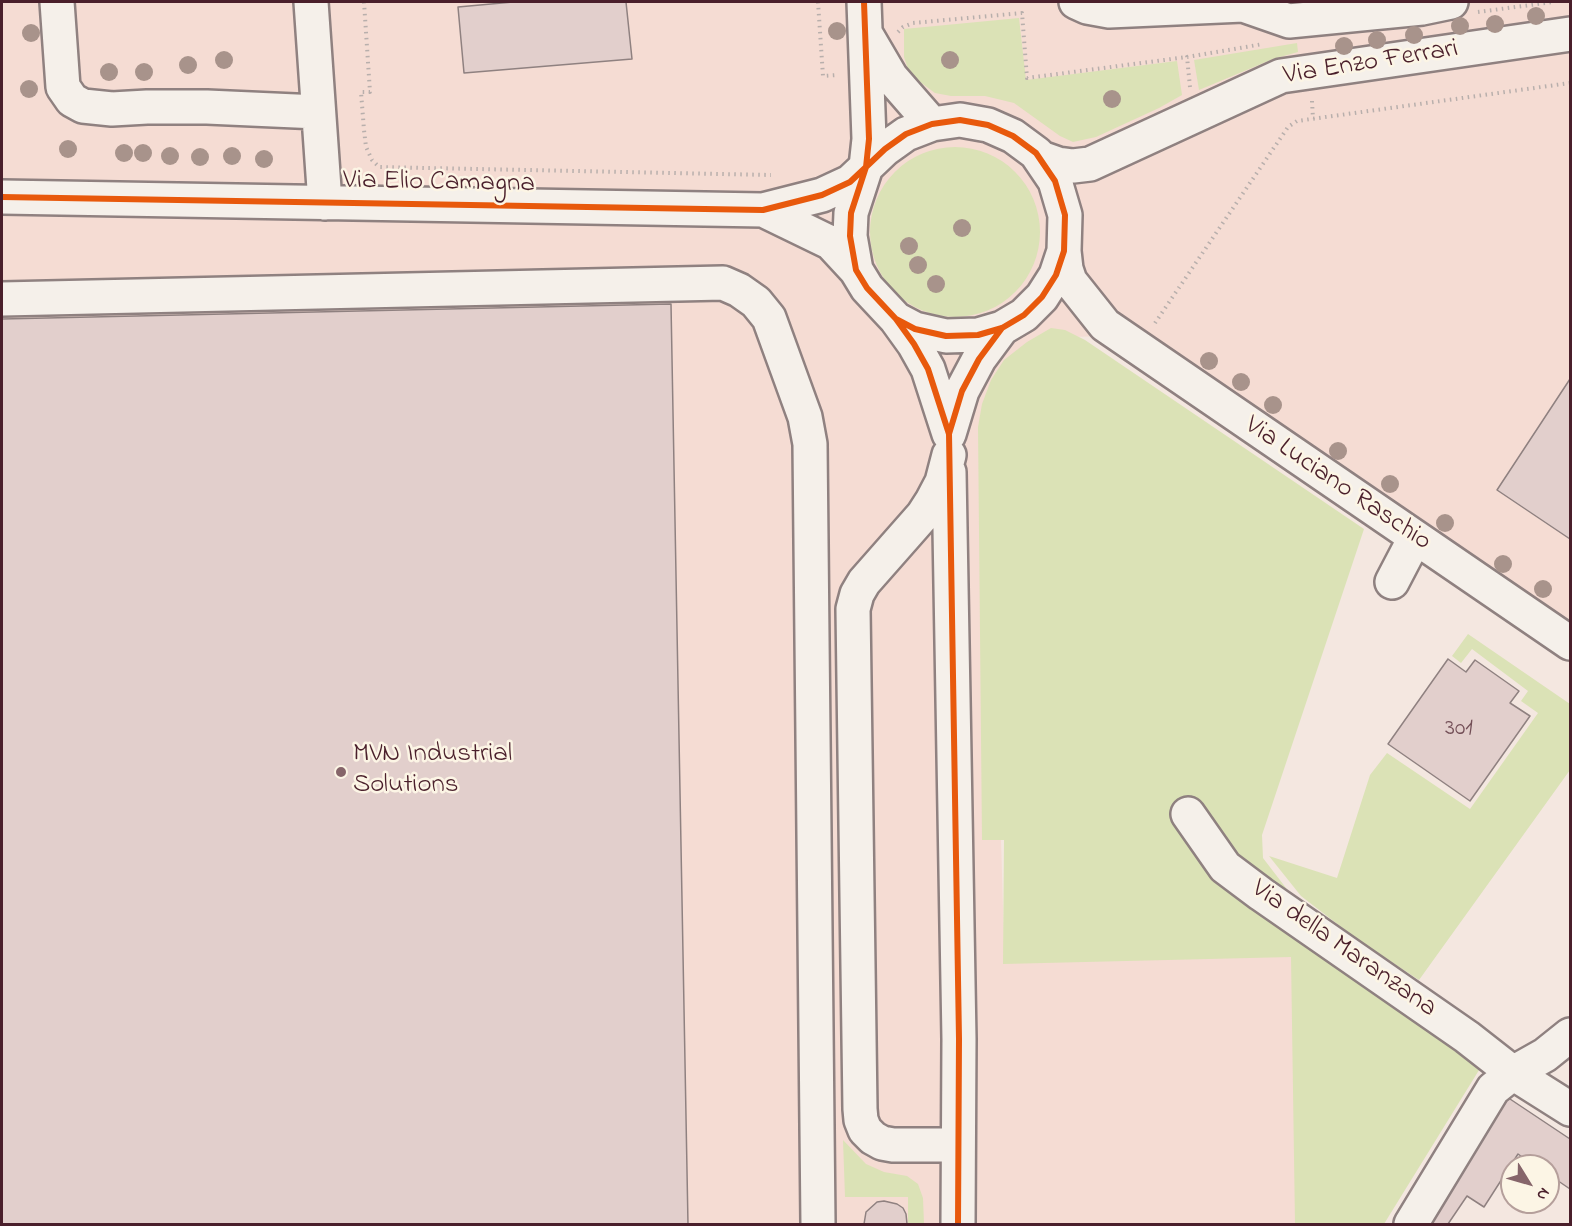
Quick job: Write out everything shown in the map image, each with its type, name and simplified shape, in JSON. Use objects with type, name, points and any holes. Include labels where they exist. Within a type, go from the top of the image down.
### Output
[{"type":"street","points":[[57,2],[63,87],[72,100],[83,106],[112,109],[207,107],[318,112]]},
{"type":"street","points":[[311,2],[325,203]]},
{"type":"street","points":[[1076,2],[1087,7],[1110,11],[1243,5],[1289,21],[1422,8],[1451,2]]},
{"type":"street","points":[[864,15],[891,77],[932,124]]},
{"type":"street","points":[[864,15],[869,139],[866,167]]},
{"type":"street","name":"Via Enzo Ferrari","points":[[1036,153],[1041,158],[1058,164],[1073,166],[1090,164],[1281,76],[1570,34]]},
{"type":"street","name":"Via Luciano Raschio","points":[[1105,325],[1070,282],[1064,251],[1065,214],[1055,181],[1036,153],[1013,135],[988,125],[960,120],[932,124],[906,134],[866,167],[851,213],[850,236],[856,270],[867,288],[896,319],[915,329],[946,336],[978,335],[1013,321],[1056,311],[1077,315],[1105,325],[1570,643]]},
{"type":"street","name":"Via Enzo Ferrari","points":[[1065,214],[1087,183],[1114,153]]},
{"type":"street","name":"Via Elio Camagna","points":[[2,197],[763,210],[822,195],[850,182],[866,167]]},
{"type":"street","name":"Via Elio Camagna","points":[[763,210],[809,230],[831,243],[856,270]]},
{"type":"street","name":"Via Luciano Raschio","points":[[1013,321],[1042,297],[1056,275],[1064,251]]},
{"type":"street","points":[[2,299],[723,283],[739,290],[756,302],[769,318],[805,417],[810,444],[818,1224]]},
{"type":"street","points":[[896,319],[928,369],[949,445],[959,1027],[958,1224]]},
{"type":"street","points":[[958,1145],[882,1143],[873,1138],[861,1120],[854,609],[857,594],[864,582],[923,515],[932,501],[942,482],[962,391],[979,359],[1013,321]]},
{"type":"street","points":[[1392,582],[1415,538]]},
{"type":"street","name":"Via della Maranzana","points":[[1188,814],[1225,867],[1467,1037],[1513,1073],[1570,1109]]},
{"type":"street","points":[[1411,1224],[1493,1089],[1513,1073],[1545,1055],[1570,1035]]},
{"type":"path","points":[[364,2],[370,92],[361,92],[364,130],[366,147],[372,160],[379,167],[781,176]]},
{"type":"path","points":[[818,2],[823,76],[840,75],[840,83]]},
{"type":"path","points":[[895,36],[903,27],[913,23],[1022,13],[1027,78],[1187,57],[1268,43]]},
{"type":"path","points":[[1187,57],[1187,63]]},
{"type":"path","points":[[1147,325],[1155,324],[1288,128],[1297,121],[1570,83]]},
{"type":"path","points":[[1305,102],[1312,101],[1313,119]]},
{"type":"shaded area","points":[[2,2],[1570,2],[1570,625],[1140,335],[1071,337],[989,422],[1004,943],[1303,939],[1310,1224],[2,1224]]},
{"type":"green space","points":[[1019,18],[1026,80],[1177,61],[1182,95],[1096,137],[1073,142],[1060,136],[1014,103],[985,96],[951,96],[935,93],[908,69],[904,57],[904,29]]},
{"type":"green space","points":[[1297,43],[1298,52],[1273,59],[1199,90],[1194,60]]},
{"type":"green space","points":[[955,147],[972,148],[988,153],[1015,172],[1034,199],[1039,215],[1039,249],[1034,265],[1015,292],[988,311],[972,316],[955,317],[938,316],[922,311],[895,292],[876,265],[871,249],[870,232],[871,215],[876,199],[895,172],[922,153],[938,148]]},
{"type":"green space","points":[[1051,328],[1065,330],[1085,340],[1364,529],[1262,835],[1263,858],[1296,901],[1484,1062],[1384,1224],[1295,1224],[1291,957],[1003,964],[1004,840],[982,840],[978,427],[982,404],[991,380],[1004,360],[1027,342]]},
{"type":"green space","points":[[1468,634],[1570,704],[1570,770],[1419,980],[1358,940],[1301,896],[1269,856],[1337,878],[1370,775],[1387,753],[1470,809],[1538,713],[1521,701],[1528,691],[1472,649],[1461,663],[1452,656]]},
{"type":"green space","points":[[843,1140],[866,1164],[884,1172],[907,1176],[918,1184],[923,1198],[924,1224],[908,1224],[908,1197],[845,1197]]},
{"type":"building","points":[[513,2],[626,2],[632,59],[464,73],[458,7]]},
{"type":"building","name":"MVN Industrial Solutions","points":[[671,304],[688,1224],[2,1224],[2,319]]},
{"type":"building","points":[[1570,379],[1570,539],[1497,490]]},
{"type":"building","points":[[1448,659],[1466,672],[1475,660],[1519,691],[1510,703],[1530,716],[1470,801],[1388,744]]},
{"type":"building","points":[[1504,1095],[1570,1139],[1570,1189],[1560,1182],[1560,1154],[1500,1154],[1500,1182],[1484,1207],[1467,1196],[1448,1224],[1422,1224]]},
{"type":"building","points":[[884,1201],[903,1208],[907,1224],[864,1224],[866,1212],[877,1202]]},
{"type":"cycle path","points":[[2,197],[763,210],[822,195],[850,182],[866,167],[869,139],[864,2]]},
{"type":"cycle path","points":[[896,319],[915,329],[946,336],[978,335],[1002,328],[1024,315],[1042,297],[1056,275],[1064,251],[1065,215],[1055,181],[1036,153],[1013,136],[988,125],[960,120],[932,124],[906,134],[866,167],[851,213],[850,236],[856,270],[867,288],[896,319],[914,344],[928,369],[949,434],[962,391],[979,359],[1002,328]]},
{"type":"cycle path","points":[[949,434],[959,1039],[958,1224]]},
{"type":"place","name":"MVN Industrial Solutions","points":[[341,772]]}]
